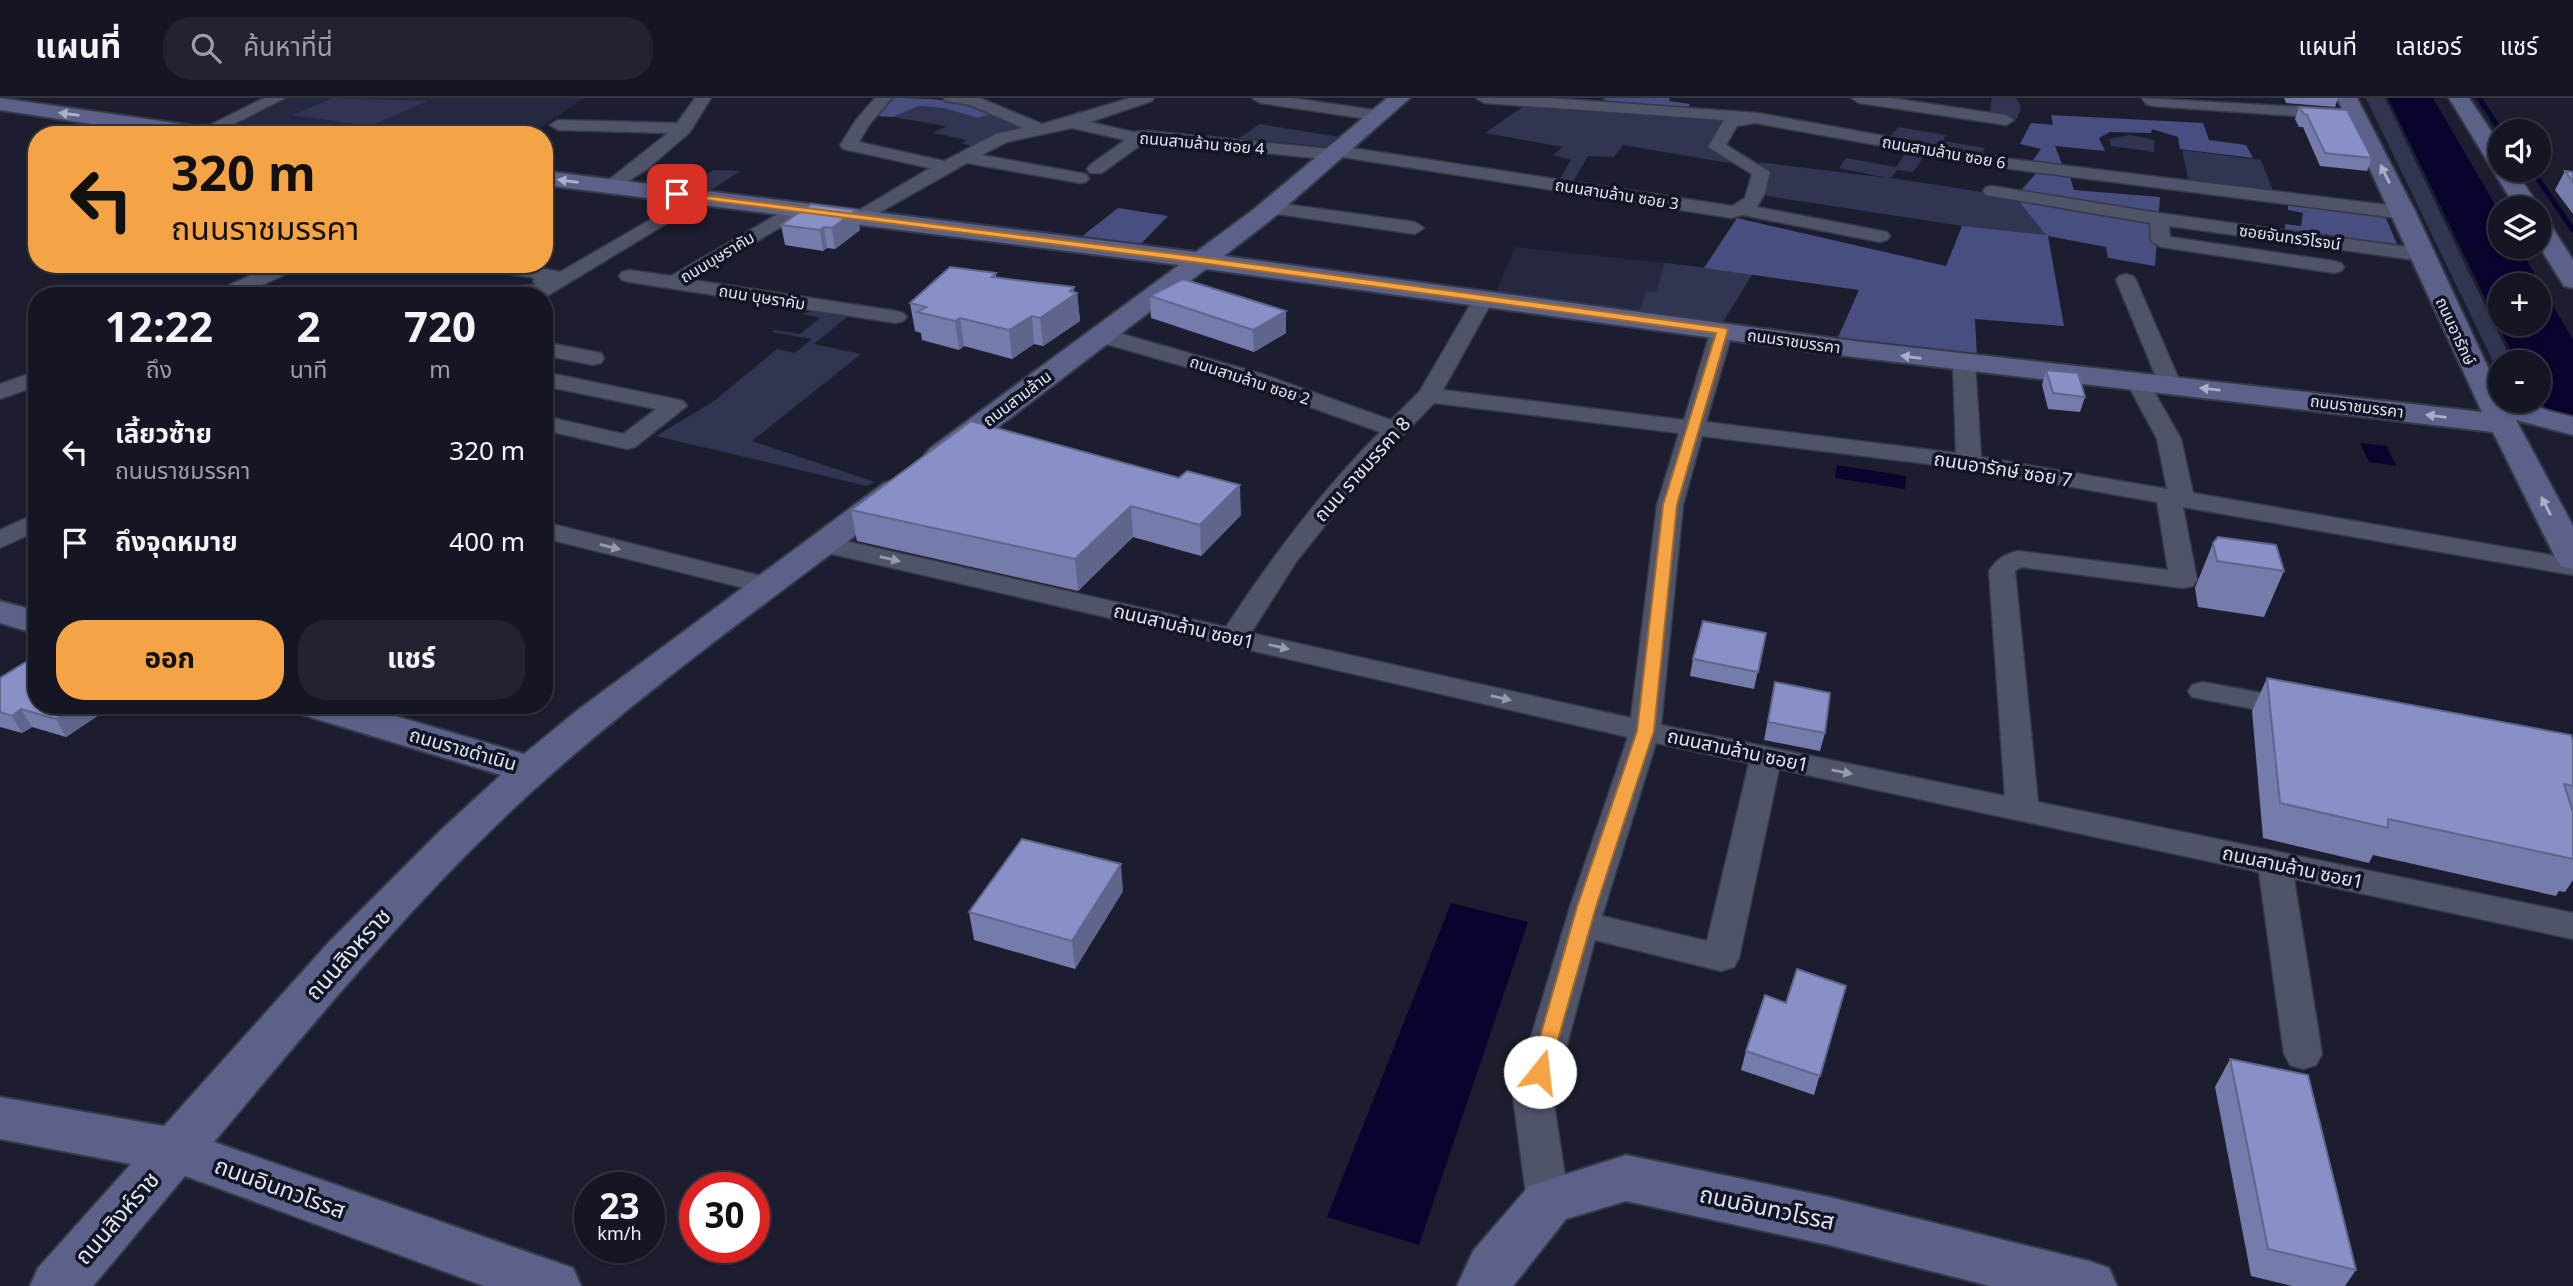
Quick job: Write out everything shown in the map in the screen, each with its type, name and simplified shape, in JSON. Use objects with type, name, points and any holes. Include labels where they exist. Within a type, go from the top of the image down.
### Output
[{"type":"street","points":[[220,126],[277,98]]},
{"type":"street","points":[[612,186],[654,157],[684,128],[703,98]]},
{"type":"street","points":[[884,98],[862,123],[849,145],[944,166]]},
{"type":"street","points":[[951,98],[973,101],[1039,129]]},
{"type":"street","points":[[1260,98],[1390,107]]},
{"type":"street","name":"ถนนสามล้าน ซอย 6","points":[[1484,98],[1758,118],[2011,164],[2404,213]]},
{"type":"street","points":[[1744,210],[1753,203],[1761,172],[1717,147],[1731,122],[1758,118],[1764,98]]},
{"type":"street","points":[[1859,98],[1927,103],[2006,120]]},
{"type":"street","points":[[2459,98],[2488,144]]},
{"type":"street","points":[[861,217],[944,166],[1002,138],[1071,123],[1139,99]]},
{"type":"street","points":[[2151,100],[2352,107]]},
{"type":"street","points":[[0,104],[150,126]]},
{"type":"street","name":"ถนนสามล้าน","points":[[531,770],[593,718],[1270,208],[1390,107]]},
{"type":"street","name":"ถนนอารักษ์","points":[[2352,107],[2404,213],[2485,392],[2520,453],[2573,559]]},
{"type":"street","name":"ถนนสามล้าน ซอย 4","points":[[1071,123],[1141,137],[1337,153]]},
{"type":"street","points":[[558,125],[684,128]]},
{"type":"street","points":[[963,157],[1088,174],[1141,137]]},
{"type":"street","name":"ถนนสามล้าน ซอย 3","points":[[1337,153],[1732,212],[1744,210],[1880,236]]},
{"type":"street","name":"ถนนราชมรรคา","points":[[553,179],[1200,260],[1965,363],[2170,384],[2503,424]]},
{"type":"street","points":[[1571,205],[1585,189]]},
{"type":"street","name":"ซอยจันทรวิโรจน์","points":[[1992,191],[2159,219],[2422,255]]},
{"type":"street","points":[[548,287],[698,197]]},
{"type":"street","points":[[1270,208],[1415,228]]},
{"type":"street","name":"ถนนบุษราคัม","points":[[674,283],[797,209]]},
{"type":"street","points":[[2159,219],[2161,241],[2334,267]]},
{"type":"street","points":[[2551,245],[2573,280]]},
{"type":"street","points":[[241,287],[272,273]]},
{"type":"street","points":[[533,287],[552,275],[540,273]]},
{"type":"street","name":"ถนน บุษราคัม","points":[[629,276],[896,317]]},
{"type":"street","points":[[2126,280],[2170,384]]},
{"type":"street","name":"ถนน ราชมรรคา 8","points":[[1234,637],[1285,558],[1355,471],[1429,395],[1484,298]]},
{"type":"street","points":[[1485,1286],[1493,1269],[1548,1202],[1533,1097],[1582,924],[1645,731],[1670,505],[1722,330]]},
{"type":"street","name":"ถนนสามล้าน ซอย 2","points":[[1100,335],[1254,379],[1397,430]]},
{"type":"street","points":[[553,350],[593,358]]},
{"type":"street","points":[[1965,363],[1969,462]]},
{"type":"street","points":[[0,392],[28,381]]},
{"type":"street","points":[[553,381],[675,406],[628,442],[553,425]]},
{"type":"street","points":[[2022,810],[2002,571],[2008,563],[2018,559],[2183,580],[2169,439],[2137,381]]},
{"type":"street","points":[[2485,392],[2535,417],[2573,426]]},
{"type":"street","name":"ถนนอารักษ์ ซอย 7","points":[[1429,395],[1969,462],[2573,567]]},
{"type":"street","points":[[2520,453],[2553,438],[2573,439]]},
{"type":"street","points":[[0,540],[28,526]]},
{"type":"street","points":[[553,532],[768,586]]},
{"type":"street","name":"ถนนสามล้าน ซอย1","points":[[823,544],[1645,731],[2573,926]]},
{"type":"street","points":[[0,612],[28,620]]},
{"type":"street","points":[[2203,691],[2326,714]]},
{"type":"street","name":"ถนนราชดำเนิน","points":[[344,714],[531,770]]},
{"type":"street","points":[[1582,924],[1721,958],[1766,756]]},
{"type":"street","name":"ถนนสิงหราช","points":[[196,1158],[225,1093],[391,906],[531,770]]},
{"type":"street","points":[[2275,863],[2302,1054]]},
{"type":"street","name":"ถนนอินทวโรรส","points":[[0,1118],[196,1158],[553,1286]]},
{"type":"street","name":"ถนนสิงห์ราช","points":[[58,1286],[196,1158]]},
{"type":"street","name":"ถนนอินทวโรรส","points":[[1548,1202],[1626,1178],[1829,1221],[2089,1286]]},
{"type":"shaded area","points":[[283,98],[584,98],[542,126],[225,126]]},
{"type":"shaded area","points":[[334,98],[428,101],[370,126],[292,115]]},
{"type":"shaded area","points":[[891,98],[943,100],[993,113],[978,118],[943,108],[919,106],[893,117],[874,116]]},
{"type":"shaded area","points":[[1602,98],[1670,98],[1669,101],[1690,104],[1687,111],[1615,106]]},
{"type":"shaded area","points":[[1992,98],[2016,98],[2021,107],[2017,119],[1989,115]]},
{"type":"shaded area","points":[[2366,98],[2385,98],[2488,312],[2488,336],[2499,336],[2506,350],[2488,351]]},
{"type":"shaded area","points":[[2388,98],[2433,98],[2490,196],[2488,259],[2526,259],[2534,273],[2488,273],[2488,304]]},
{"type":"shaded area","points":[[919,106],[943,108],[978,118],[993,113],[1028,127],[977,148],[962,143],[967,140],[933,133],[946,126],[893,117]]},
{"type":"shaded area","points":[[1524,106],[1729,119],[1715,141],[1732,159],[1729,163],[1623,145],[1614,157],[1588,156],[1573,182],[1559,180],[1571,160],[1553,155],[1563,147],[1485,133]]},
{"type":"shaded area","points":[[2051,115],[2203,123],[2209,140],[2246,145],[2253,158],[2180,149],[2178,137],[2152,129],[2151,133],[2110,132],[2099,138],[2105,151],[2055,146],[2063,167],[2031,163],[2041,149],[2020,144],[2031,123],[2053,125]]},
{"type":"shaded area","points":[[1260,124],[1339,137],[1327,147],[1239,138]]},
{"type":"shaded area","points":[[1898,127],[1946,135],[1943,141],[1985,148],[1981,154],[1889,138]]},
{"type":"shaded area","points":[[2130,135],[2154,140],[2154,152],[2111,146],[2109,139]]},
{"type":"shaded area","points":[[1908,150],[1926,153],[1913,172],[1897,170],[1891,178],[2015,197],[2047,236],[1962,226],[1767,196],[1759,162],[1887,178],[1839,168],[1846,158],[1896,167]]},
{"type":"shaded area","points":[[2182,150],[2261,160],[2274,193],[2189,183]]},
{"type":"shaded area","points":[[713,170],[740,171],[705,194],[683,191]]},
{"type":"shaded area","points":[[2039,170],[2069,174],[2074,190],[2160,197],[2155,266],[2108,258],[2106,247],[2048,236],[2064,326],[1975,319],[1977,358],[1836,342],[1859,290],[1704,268],[1737,218],[1946,266],[1962,226],[2046,235],[2015,197]]},
{"type":"shaded area","points":[[2288,202],[2385,216],[2397,244],[2285,231],[2285,224],[2301,226],[2303,213],[2288,210]]},
{"type":"shaded area","points":[[1118,208],[1168,216],[1135,250],[1076,241]]},
{"type":"shaded area","points":[[1515,247],[1753,273],[1723,322],[1496,292]]},
{"type":"shaded area","points":[[1665,263],[1753,273],[1723,322],[1640,311],[1646,291],[1656,292]]},
{"type":"shaded area","points":[[2551,302],[2573,340],[2573,415],[2553,412],[2551,350],[2510,350],[2503,336],[2551,336]]},
{"type":"shaded area","points":[[816,310],[848,316],[814,344],[861,354],[752,441],[875,482],[867,486],[656,436],[714,401],[777,349],[795,353],[812,339],[772,332],[775,330],[800,334],[820,318],[802,314]]},
{"type":"shaded area","points":[[2360,443],[2387,446],[2396,466],[2369,462]]},
{"type":"shaded area","points":[[1837,465],[1906,476],[1905,489],[1835,478]]},
{"type":"shaded area","points":[[1451,903],[1528,922],[1419,1245],[1327,1217]]},
{"type":"building","points":[[2299,107],[2347,110],[2372,158],[2325,153],[2307,115]]},
{"type":"building","points":[[2565,171],[2573,172],[2573,182]]},
{"type":"building","points":[[811,204],[856,210],[832,228],[824,227],[820,230],[781,225]]},
{"type":"building","points":[[950,267],[996,273],[992,277],[1074,287],[1070,291],[1077,293],[1040,318],[1032,316],[1009,330],[960,318],[955,321],[917,312],[926,307],[910,303]]},
{"type":"building","points":[[1183,279],[1286,311],[1253,330],[1150,296]]},
{"type":"building","points":[[2046,370],[2078,373],[2085,397],[2053,393]]},
{"type":"building","points":[[971,421],[1179,478],[1187,471],[1240,485],[1200,525],[1131,506],[1075,559],[851,510]]},
{"type":"building","points":[[2218,537],[2276,545],[2284,571],[2217,561],[2213,543]]},
{"type":"building","points":[[1703,621],[1766,633],[1758,672],[1693,659]]},
{"type":"building","points":[[28,661],[28,711],[21,709],[12,716],[0,712],[0,678]]},
{"type":"building","points":[[2267,678],[2571,735],[2573,786],[2564,784],[2573,812],[2573,859],[2388,819],[2388,828],[2280,803]]},
{"type":"building","points":[[1775,682],[1830,693],[1825,733],[1768,722]]},
{"type":"building","points":[[38,714],[64,714],[56,719]]},
{"type":"building","points":[[1022,839],[1121,864],[1072,941],[969,912]]},
{"type":"building","points":[[1797,969],[1846,986],[1820,1076],[1746,1051],[1765,995],[1786,1003]]},
{"type":"building","points":[[2230,1059],[2308,1075],[2356,1270],[2268,1249]]},
{"type":"waterway","points":[[2479,98],[2493,119]]},
{"type":"waterway","points":[[2540,182],[2573,230]]},
{"type":"route","points":[[677,194],[1722,330],[1670,505],[1645,731],[1587,907],[1540,1072]]}]
